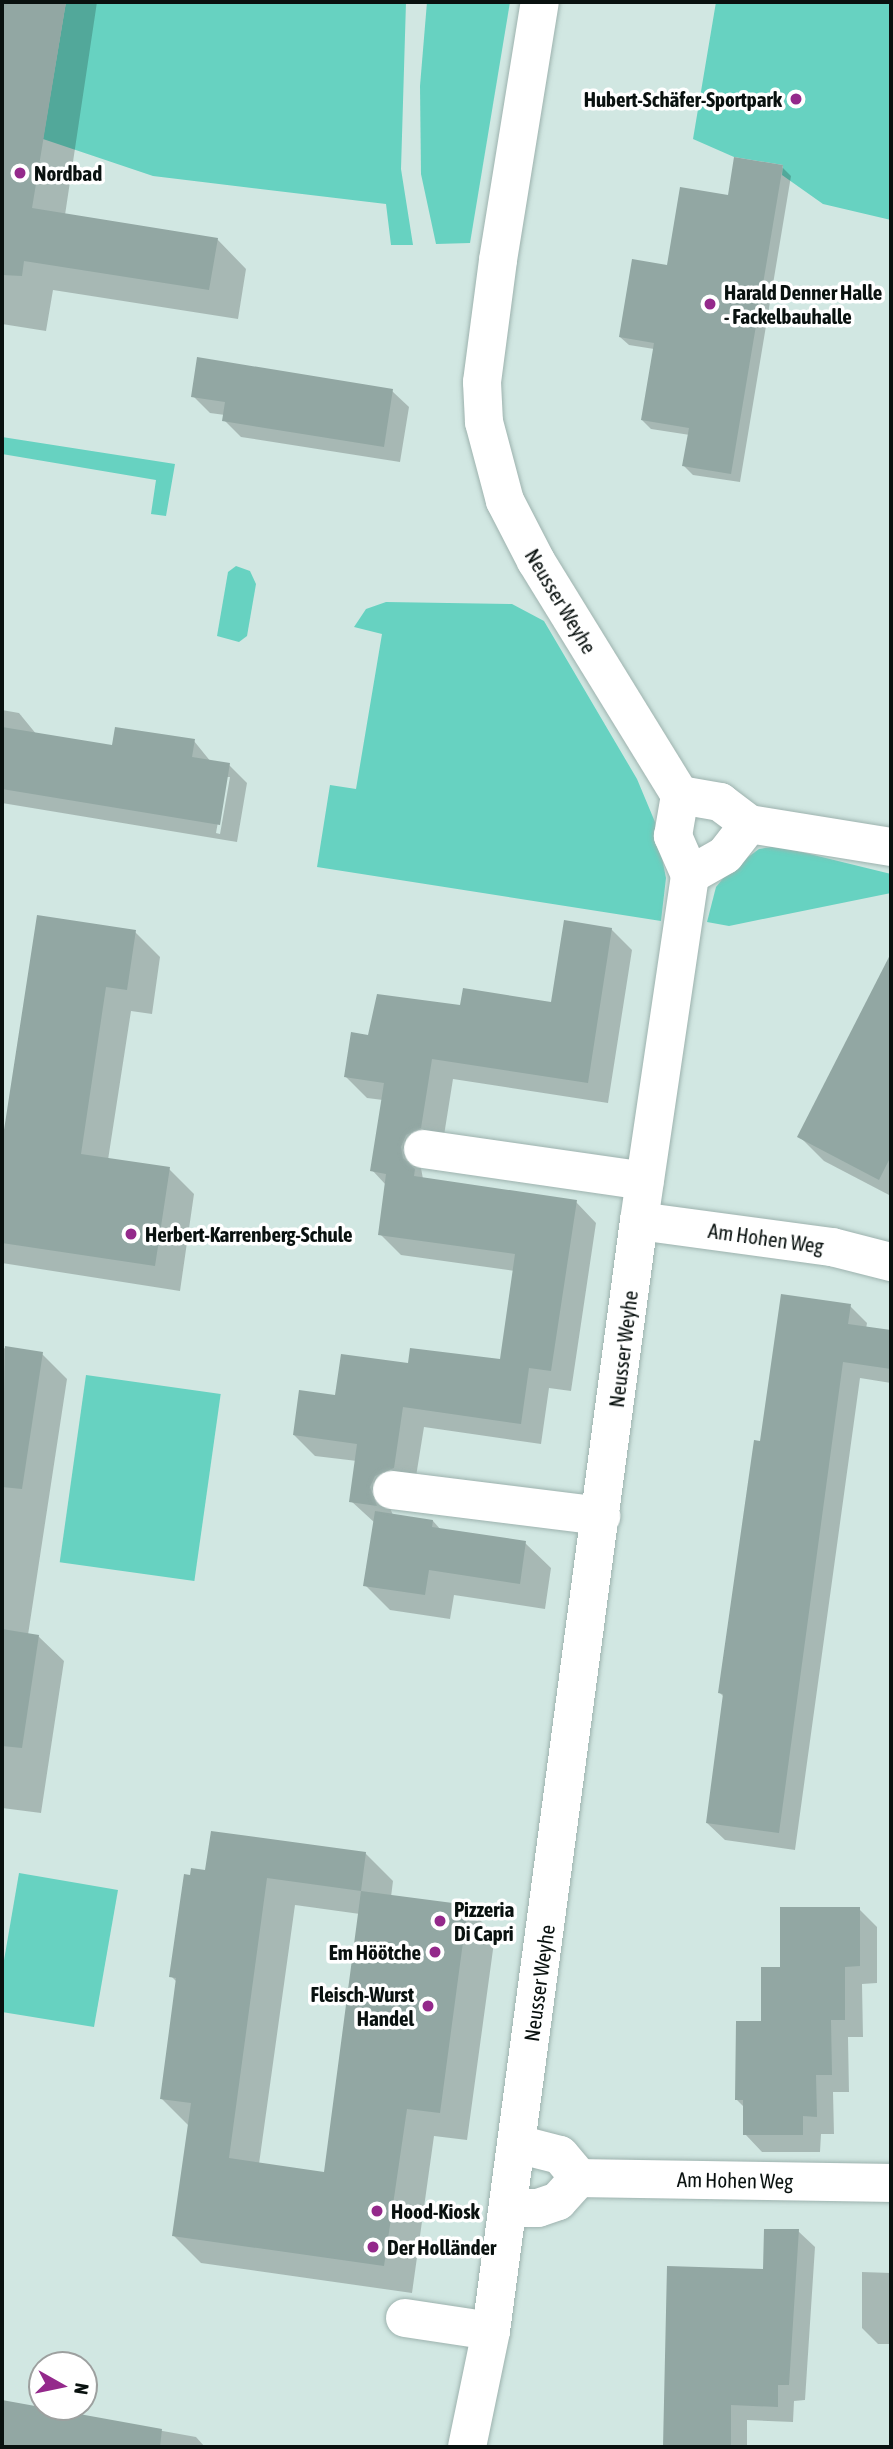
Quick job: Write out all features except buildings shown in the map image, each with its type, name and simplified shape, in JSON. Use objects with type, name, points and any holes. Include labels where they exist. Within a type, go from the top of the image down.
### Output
[{"type":"street","name":"Neusser Weyhe","points":[[540,2],[498,260],[482,382],[484,422],[505,501],[536,561],[680,795]]},
{"type":"street","points":[[749,824],[725,855],[690,875],[673,836],[680,795],[720,802],[749,824],[891,848]]},
{"type":"street","name":"Neusser Weyhe","points":[[467,2447],[491,2331],[509,2208],[639,1220],[690,875]]},
{"type":"street","points":[[423,1149],[645,1181]]},
{"type":"street","name":"Am Hohen Weg","points":[[639,1220],[832,1247],[891,1262]]},
{"type":"street","points":[[392,1490],[601,1517]]},
{"type":"street","points":[[509,2208],[538,2208],[558,2201],[579,2178],[560,2155],[517,2144]]},
{"type":"street","name":"Am Hohen Weg","points":[[579,2178],[891,2183]]},
{"type":"street","points":[[405,2318],[491,2331]]},
{"type":"green space","points":[[66,2],[406,2],[401,169],[413,245],[391,245],[386,204],[153,176],[43,139]]},
{"type":"green space","points":[[427,2],[510,2],[470,243],[436,244],[421,174],[420,86]]},
{"type":"green space","name":"Hubert-Schäfer-Sportpark","points":[[716,2],[891,2],[891,220],[823,204],[782,175],[783,165],[734,157],[693,139]]},
{"type":"green space","points":[[2,437],[175,464],[166,516],[151,514],[156,480],[2,454]]},
{"type":"green space","points":[[236,566],[250,571],[256,584],[247,636],[239,642],[217,636],[228,572]]},
{"type":"green space","points":[[386,602],[512,604],[544,621],[637,779],[655,822],[666,878],[661,921],[317,867],[330,785],[356,789],[382,634],[354,627],[366,609]]},
{"type":"green space","points":[[777,846],[891,874],[891,893],[729,926],[707,922],[716,887],[729,871],[759,849]]},
{"type":"green space","points":[[86,1375],[221,1394],[194,1581],[60,1562]]},
{"type":"green space","points":[[19,1873],[118,1890],[94,2027],[2,2012],[2,1972]]},
{"type":"place","name":"Hubert-Schäfer-Sportpark","points":[[796,99]]},
{"type":"place","name":"Nordbad","points":[[20,173]]},
{"type":"place","name":"Harald Denner Halle - Fackelbauhalle","points":[[710,304]]},
{"type":"place","name":"Herbert-Karrenberg-Schule","points":[[131,1234]]},
{"type":"place","name":"Pizzeria Di Capri","points":[[440,1921]]},
{"type":"place","name":"Em Höötche","points":[[435,1952]]},
{"type":"place","name":"Fleisch-Wurst Handel","points":[[428,2006]]},
{"type":"place","name":"Hood-Kiosk","points":[[377,2211]]},
{"type":"place","name":"Der Holländer","points":[[373,2247]]}]
